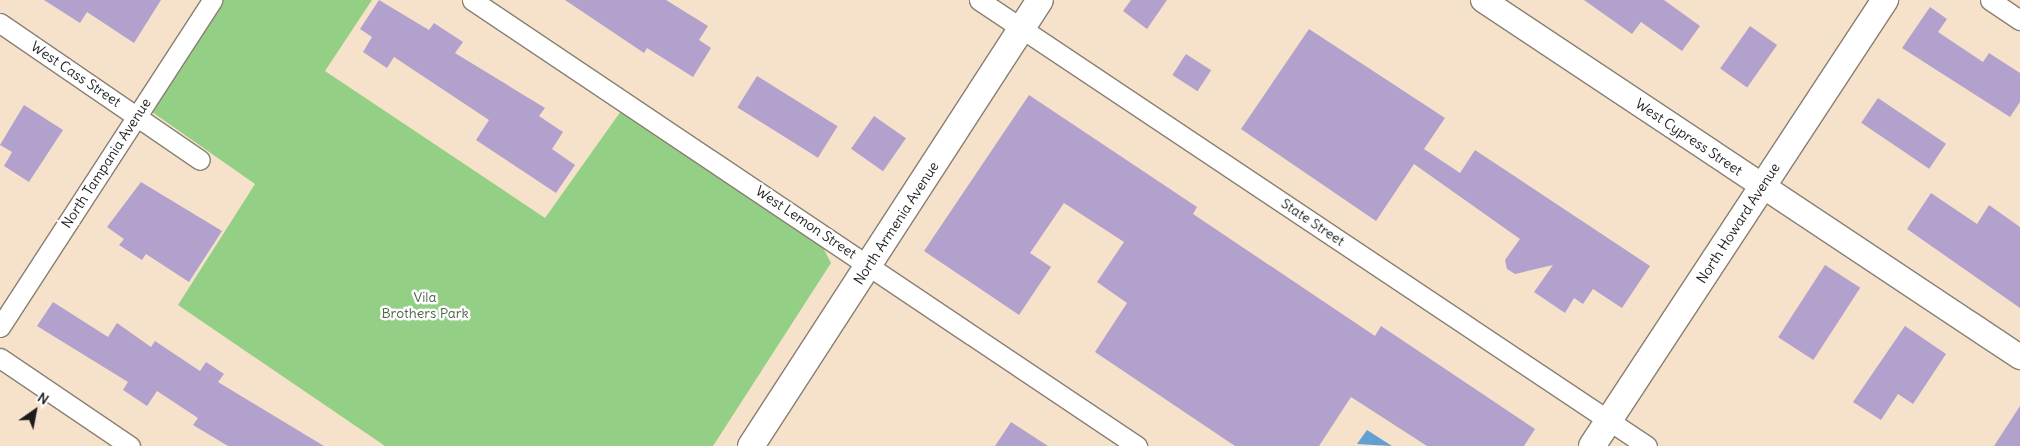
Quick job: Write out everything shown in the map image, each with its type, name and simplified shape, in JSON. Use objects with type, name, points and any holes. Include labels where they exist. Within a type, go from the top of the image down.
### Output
[{"type":"main road","name":"North Armenia Avenue","points":[[751,446],[1040,0]]},
{"type":"main road","name":"North Howard Avenue","points":[[1592,446],[1885,0]]},
{"type":"street","name":"North Tampania Avenue","points":[[0,326],[212,0]]},
{"type":"street","name":"West Lemon Street","points":[[472,0],[870,264],[1137,446]]},
{"type":"street","name":"State Street","points":[[978,0],[1647,446]]},
{"type":"street","name":"West Cypress Street","points":[[1483,0],[2020,357]]},
{"type":"street","points":[[1990,0],[2020,20]]},
{"type":"street","name":"West Cass Street","points":[[0,23],[137,115],[200,160]]},
{"type":"street","points":[[0,358],[130,446]]},
{"type":"green space","name":"Vila Brothers Park","points":[[221,0],[372,0],[325,71],[545,218],[621,111],[821,244],[831,263],[713,446],[385,446],[178,305],[255,184],[152,112]]},
{"type":"water","points":[[1367,430],[1392,446],[1357,444]]},
{"type":"building","points":[[44,0],[161,0],[134,43],[87,12],[80,23]]},
{"type":"building","points":[[379,0],[429,30],[434,23],[463,42],[455,53],[545,108],[539,116],[563,132],[552,149],[575,165],[556,193],[476,140],[489,120],[394,57],[387,68],[363,52],[372,37],[360,29]]},
{"type":"building","points":[[565,0],[666,0],[708,26],[699,40],[711,48],[693,77],[647,48],[644,53]]},
{"type":"building","points":[[1131,0],[1167,0],[1147,29],[1123,11]]},
{"type":"building","points":[[1584,0],[1664,0],[1700,26],[1682,51],[1641,22],[1632,34]]},
{"type":"building","points":[[1930,7],[1947,19],[1938,32],[1983,62],[1989,53],[2020,73],[2020,102],[2010,117],[1902,48]]},
{"type":"building","points":[[1750,26],[1777,45],[1747,88],[1720,69]]},
{"type":"building","points":[[1309,29],[1445,118],[1424,149],[1460,173],[1475,150],[1650,266],[1622,308],[1593,289],[1583,304],[1574,298],[1565,313],[1534,292],[1553,265],[1515,274],[1507,269],[1505,260],[1520,239],[1414,164],[1376,221],[1241,129]]},
{"type":"building","points":[[1186,54],[1211,70],[1198,91],[1172,75]]},
{"type":"building","points":[[757,76],[838,126],[818,158],[737,107]]},
{"type":"building","points":[[1029,95],[1197,207],[1193,214],[1375,336],[1381,326],[1535,429],[1524,446],[1427,446],[1351,397],[1319,446],[1235,446],[1095,352],[1127,303],[1097,282],[1124,242],[1064,203],[1030,253],[1051,267],[1019,315],[924,251]]},
{"type":"building","points":[[1878,98],[1946,144],[1929,169],[1861,123]]},
{"type":"building","points":[[24,105],[63,130],[29,182],[4,166],[12,152],[0,145]]},
{"type":"building","points":[[874,116],[906,138],[883,171],[851,149]]},
{"type":"building","points":[[141,182],[222,231],[189,282],[146,254],[142,260],[119,245],[124,239],[107,227]]},
{"type":"building","points":[[1931,193],[1977,224],[1989,205],[2020,227],[2020,308],[1907,229]]},
{"type":"building","points":[[1825,265],[1860,288],[1813,360],[1778,337]]},
{"type":"building","points":[[53,302],[108,337],[117,323],[151,347],[155,341],[200,371],[206,362],[224,374],[218,382],[324,446],[228,446],[193,425],[198,418],[157,391],[147,406],[123,390],[128,382],[37,326]]},
{"type":"building","points":[[1905,326],[1946,354],[1913,404],[1898,394],[1881,420],[1853,402]]},
{"type":"building","points":[[2020,406],[2020,446],[1994,446]]},
{"type":"building","points":[[1011,422],[1048,446],[995,446]]}]
